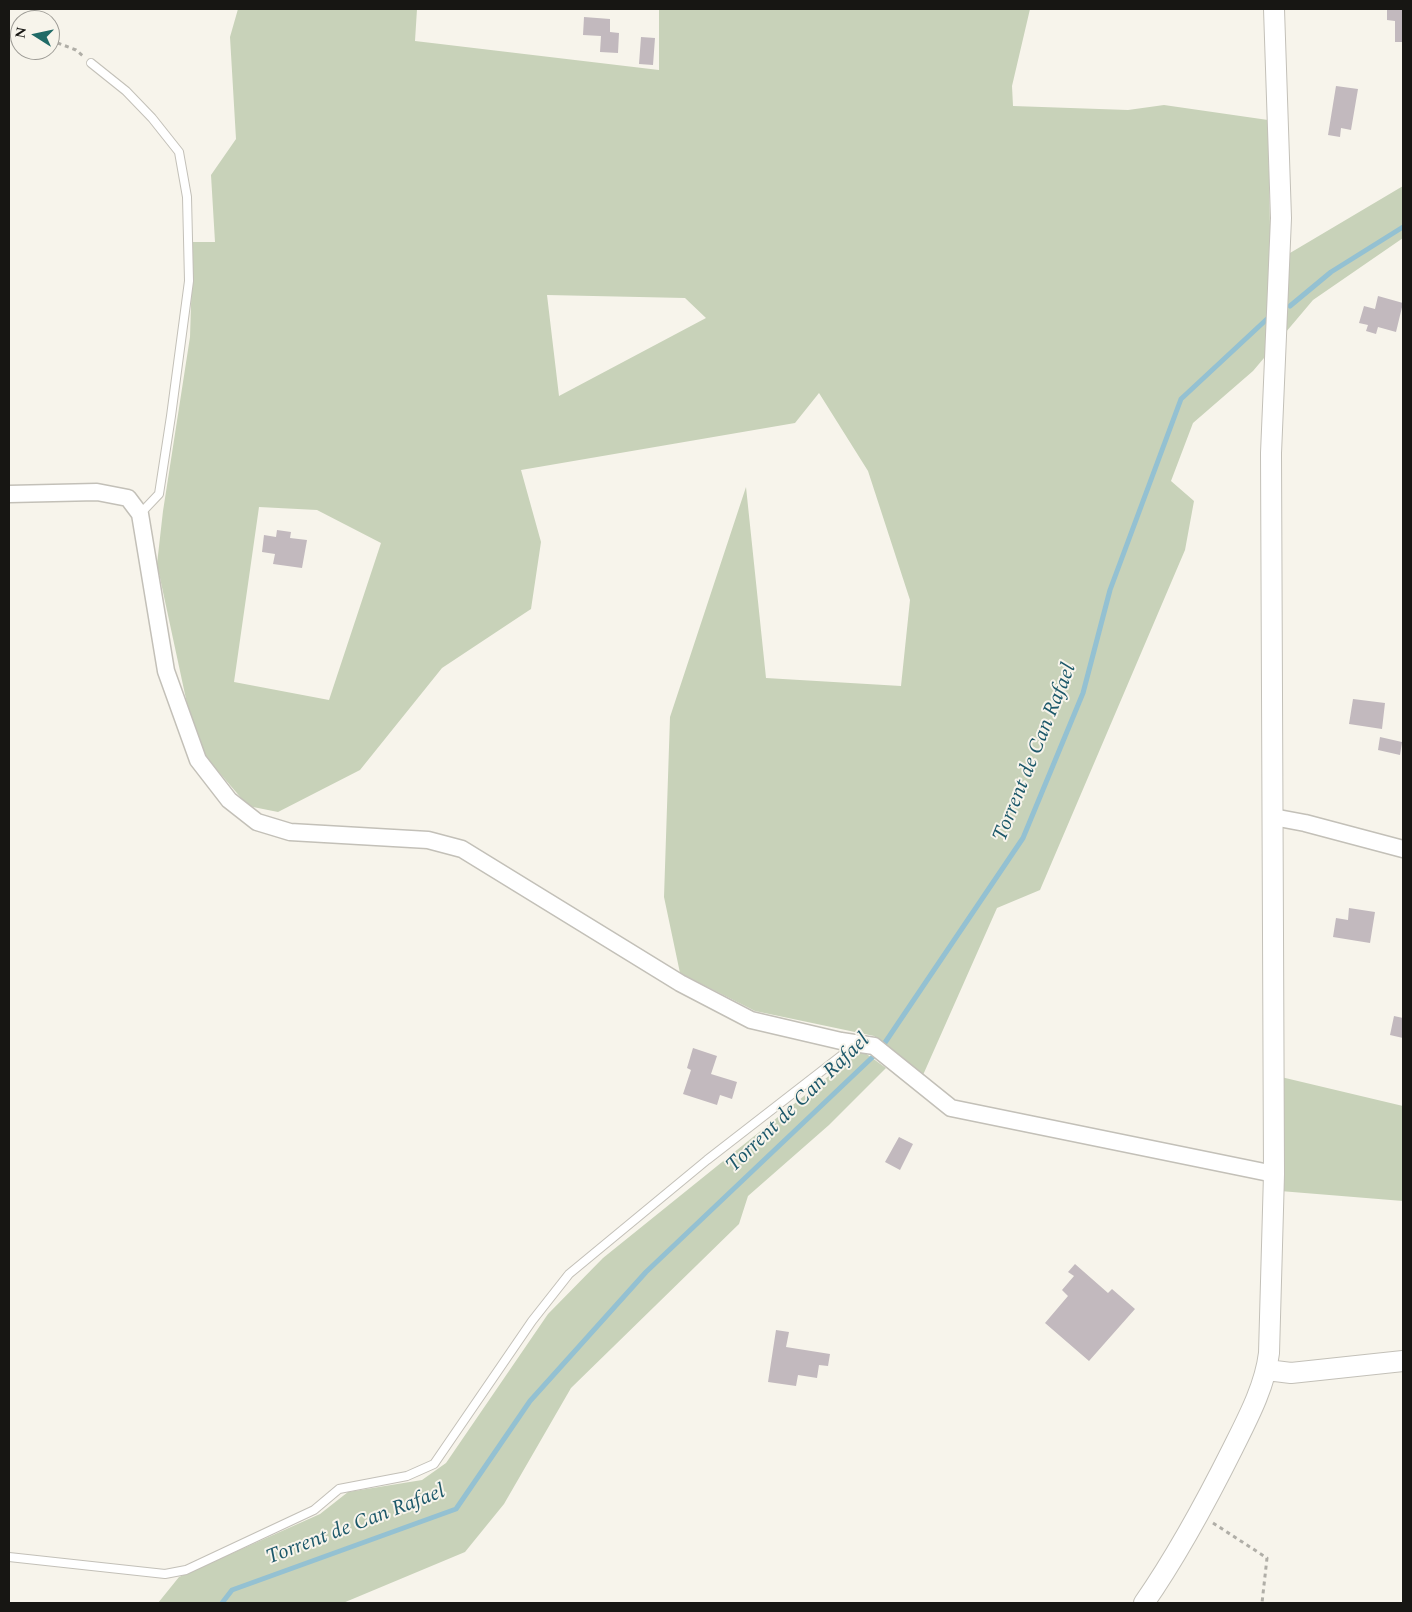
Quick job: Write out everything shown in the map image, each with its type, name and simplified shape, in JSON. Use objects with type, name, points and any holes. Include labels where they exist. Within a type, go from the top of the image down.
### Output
[{"type":"street","points":[[1144,1603],[1174,1560],[1200,1515],[1247,1418],[1267,1370],[1273,1267],[1274,1174],[1271,453],[1282,218],[1274,9]]},
{"type":"street","points":[[9,494],[97,492],[128,498],[140,514],[166,671],[198,760],[229,800],[257,822],[290,832],[428,840],[462,849],[680,983],[751,1020],[874,1046],[951,1108],[1274,1174]]},
{"type":"street","points":[[1273,817],[1305,823],[1403,849]]},
{"type":"street","points":[[1267,1370],[1291,1373],[1403,1361]]},
{"type":"lane","points":[[92,63],[126,91],[152,118],[179,152],[187,197],[188,281],[171,416],[159,494],[140,514]]},
{"type":"lane","points":[[9,1557],[165,1574],[186,1570],[314,1510],[340,1489],[407,1476],[434,1464],[532,1321],[569,1274],[707,1160],[850,1049],[854,1043]]},
{"type":"path","points":[[60,44],[76,50],[92,63]]},
{"type":"path","points":[[1200,1515],[1267,1558],[1262,1603]]},
{"type":"green space","points":[[238,9],[417,9],[415,41],[659,70],[659,9],[1030,9],[1012,86],[1013,106],[1128,110],[1164,105],[1268,120],[1271,280],[1290,253],[1403,186],[1403,238],[1313,300],[1253,371],[1193,423],[1171,481],[1194,501],[1185,550],[1040,890],[997,908],[923,1075],[874,1036],[755,1011],[680,973],[664,897],[670,717],[746,487],[766,678],[901,686],[910,600],[868,471],[819,393],[795,423],[521,470],[541,542],[531,609],[442,668],[360,770],[278,812],[248,806],[205,756],[189,713],[157,564],[163,511],[190,337],[193,242],[215,242],[211,175],[236,139],[230,37]],"holes":[[[547,295],[685,298],[706,318],[559,396]],[[259,507],[317,510],[381,543],[329,700],[234,682]]]},
{"type":"green space","points":[[861,1050],[886,1068],[829,1125],[748,1196],[739,1224],[571,1388],[504,1504],[465,1552],[343,1603],[158,1603],[179,1577],[320,1514],[348,1492],[422,1480],[446,1463],[548,1314],[603,1258]]},
{"type":"green space","points":[[1281,1077],[1403,1106],[1403,1201],[1280,1191]]},
{"type":"building","points":[[1387,9],[1403,9],[1403,42],[1395,42],[1395,21],[1387,20]]},
{"type":"building","points":[[584,17],[610,19],[610,32],[619,33],[618,53],[600,52],[601,36],[583,35]]},
{"type":"building","points":[[641,37],[655,38],[653,65],[639,64]]},
{"type":"building","points":[[1336,86],[1358,89],[1351,130],[1341,128],[1340,137],[1328,135]]},
{"type":"building","points":[[1378,296],[1403,303],[1396,332],[1378,327],[1376,334],[1366,331],[1368,325],[1359,323],[1364,306],[1375,309]]},
{"type":"building","points":[[277,530],[291,532],[290,538],[307,540],[302,568],[273,564],[275,554],[262,552],[264,535],[276,537]]},
{"type":"building","points":[[1353,699],[1385,703],[1382,729],[1349,724]]},
{"type":"building","points":[[1380,737],[1402,742],[1400,755],[1378,750]]},
{"type":"building","points":[[1349,908],[1375,912],[1370,943],[1333,937],[1336,918],[1348,920]]},
{"type":"building","points":[[1394,1016],[1403,1018],[1403,1038],[1390,1035]]},
{"type":"building","points":[[693,1048],[717,1056],[711,1074],[737,1082],[732,1099],[720,1095],[717,1105],[683,1094],[691,1070],[687,1068]]},
{"type":"building","points":[[899,1137],[913,1144],[900,1170],[885,1162]]},
{"type":"building","points":[[1075,1264],[1108,1293],[1112,1289],[1135,1309],[1089,1361],[1045,1323],[1068,1296],[1062,1290],[1074,1276],[1068,1272]]},
{"type":"building","points":[[776,1330],[789,1332],[786,1347],[830,1354],[828,1366],[819,1365],[817,1378],[798,1375],[796,1386],[768,1382]]},
{"type":"waterway","name":"Torrent de Can Rafael","points":[[1290,306],[1331,272],[1403,227]]},
{"type":"waterway","name":"Torrent de Can Rafael","points":[[222,1603],[232,1590],[456,1509],[530,1401],[646,1272],[880,1050],[1023,838],[1083,693],[1110,590],[1181,399],[1267,319]]}]
